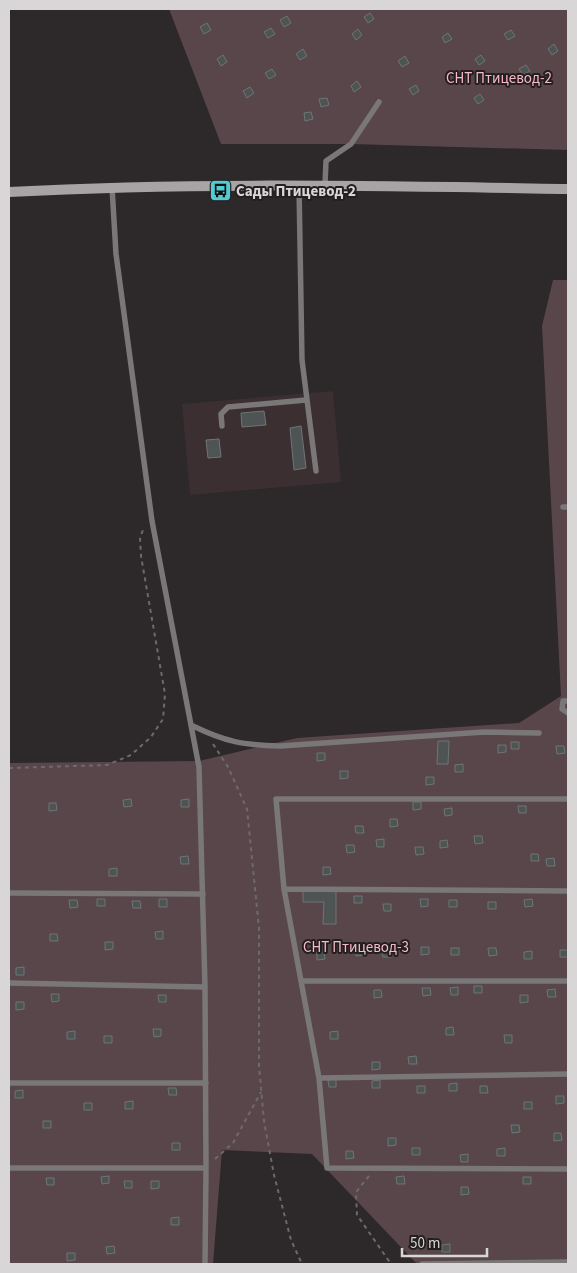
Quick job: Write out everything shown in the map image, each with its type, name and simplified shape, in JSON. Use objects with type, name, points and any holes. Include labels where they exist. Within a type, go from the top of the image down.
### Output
[{"type":"main road","points":[[9,192],[112,187],[259,185],[568,189]]},
{"type":"lane","points":[[325,185],[326,161],[351,144],[379,102]]},
{"type":"lane","points":[[299,186],[302,360],[316,471]]},
{"type":"lane","points":[[112,187],[116,254],[152,521],[193,726],[199,766],[205,987],[205,1264]]},
{"type":"lane","points":[[222,426],[220,414],[228,408],[306,400]]},
{"type":"lane","points":[[568,701],[563,702],[562,709],[568,713]]},
{"type":"lane","points":[[193,726],[223,740],[250,745],[280,746],[484,732],[539,733]]},
{"type":"lane","points":[[568,799],[276,799],[284,889],[319,1078],[327,1168],[568,1169]]},
{"type":"lane","points":[[284,889],[568,891]]},
{"type":"lane","points":[[9,893],[203,894]]},
{"type":"lane","points":[[301,980],[568,981]]},
{"type":"lane","points":[[9,983],[205,987]]},
{"type":"lane","points":[[319,1078],[568,1074]]},
{"type":"lane","points":[[9,1083],[206,1083]]},
{"type":"lane","points":[[9,1168],[206,1168]]},
{"type":"lane","points":[[422,1264],[568,1262]]},
{"type":"path","points":[[9,768],[107,765],[131,755],[151,737],[163,719],[166,694],[140,547],[143,528],[152,521]]},
{"type":"path","points":[[210,741],[228,766],[247,809],[259,928],[259,1066],[264,1121],[274,1176],[292,1240],[302,1264]]},
{"type":"path","points":[[206,1168],[233,1143],[261,1092]]},
{"type":"path","points":[[375,1168],[356,1192],[357,1215],[391,1264]]},
{"type":"shaded area","points":[[333,391],[341,482],[190,495],[182,404]]},
{"type":"green space","name":"СНТ Птицевод-2","points":[[169,9],[568,9],[568,150],[351,144],[221,144]]},
{"type":"green space","name":"СНТ Птицевод-3","points":[[553,280],[568,280],[568,1264],[417,1264],[312,1154],[222,1150],[213,1264],[9,1264],[9,763],[199,761],[297,738],[519,723],[561,696],[542,326]]},
{"type":"building","points":[[370,13],[374,19],[368,23],[364,17]]},
{"type":"building","points":[[287,16],[291,23],[284,27],[280,20]]},
{"type":"building","points":[[207,23],[211,30],[204,34],[200,27]]},
{"type":"building","points":[[271,28],[275,34],[268,38],[264,32]]},
{"type":"building","points":[[358,29],[362,35],[356,40],[352,34]]},
{"type":"building","points":[[511,30],[515,36],[508,40],[504,34]]},
{"type":"building","points":[[448,33],[452,39],[445,43],[442,37]]},
{"type":"building","points":[[554,44],[558,51],[552,55],[548,49]]},
{"type":"building","points":[[303,49],[307,56],[300,60],[296,54]]},
{"type":"building","points":[[223,55],[227,62],[221,66],[217,59]]},
{"type":"building","points":[[481,55],[485,61],[479,65],[475,59]]},
{"type":"building","points":[[405,56],[409,63],[402,67],[398,61]]},
{"type":"building","points":[[526,65],[530,71],[523,75],[519,69]]},
{"type":"building","points":[[272,69],[276,75],[269,79],[265,73]]},
{"type":"building","points":[[357,81],[361,87],[354,92],[351,86]]},
{"type":"building","points":[[416,85],[419,91],[413,95],[409,89]]},
{"type":"building","points":[[250,87],[254,93],[247,98],[243,91]]},
{"type":"building","points":[[480,94],[484,100],[478,104],[474,98]]},
{"type":"building","points":[[327,98],[329,105],[321,107],[319,99]]},
{"type":"building","points":[[311,112],[313,119],[305,121],[304,113]]},
{"type":"building","points":[[264,411],[266,425],[242,427],[241,413]]},
{"type":"building","points":[[301,426],[306,468],[294,470],[290,428]]},
{"type":"building","points":[[219,439],[221,457],[208,458],[206,440]]},
{"type":"building","points":[[438,741],[449,741],[448,764],[437,764]]},
{"type":"building","points":[[511,742],[519,742],[519,749],[511,749]]},
{"type":"building","points":[[498,745],[506,745],[506,752],[498,753]]},
{"type":"building","points":[[556,746],[564,746],[565,753],[557,754]]},
{"type":"building","points":[[317,753],[325,753],[325,760],[317,761]]},
{"type":"building","points":[[463,764],[463,772],[455,772],[455,765]]},
{"type":"building","points":[[340,771],[348,771],[348,778],[340,779]]},
{"type":"building","points":[[426,777],[434,777],[434,784],[426,785]]},
{"type":"building","points":[[131,799],[132,806],[124,807],[123,800]]},
{"type":"building","points":[[189,799],[189,807],[181,807],[181,800]]},
{"type":"building","points":[[413,802],[421,802],[421,809],[413,810]]},
{"type":"building","points":[[49,803],[56,803],[57,810],[49,811]]},
{"type":"building","points":[[518,806],[526,806],[526,813],[519,813]]},
{"type":"building","points":[[452,808],[452,815],[445,816],[444,809]]},
{"type":"building","points":[[390,819],[397,819],[398,826],[390,827]]},
{"type":"building","points":[[355,826],[363,826],[364,833],[356,833]]},
{"type":"building","points":[[474,836],[482,836],[483,843],[475,844]]},
{"type":"building","points":[[384,839],[384,847],[377,847],[376,840]]},
{"type":"building","points":[[447,840],[448,847],[440,848],[440,841]]},
{"type":"building","points":[[346,845],[354,845],[355,852],[347,853]]},
{"type":"building","points":[[415,847],[423,847],[424,854],[416,855]]},
{"type":"building","points":[[531,854],[538,854],[539,861],[531,861]]},
{"type":"building","points":[[188,856],[189,864],[181,864],[180,857]]},
{"type":"building","points":[[554,858],[555,866],[547,866],[546,859]]},
{"type":"building","points":[[323,867],[330,867],[331,874],[323,875]]},
{"type":"building","points":[[117,868],[117,876],[109,876],[109,869]]},
{"type":"building","points":[[303,890],[336,890],[336,924],[323,924],[324,902],[303,902]]},
{"type":"building","points":[[354,896],[362,896],[362,903],[354,903]]},
{"type":"building","points":[[97,899],[105,899],[105,906],[97,906]]},
{"type":"building","points":[[159,899],[167,899],[167,907],[159,907]]},
{"type":"building","points":[[420,899],[428,899],[428,906],[421,907]]},
{"type":"building","points":[[532,899],[533,906],[525,907],[524,900]]},
{"type":"building","points":[[69,900],[77,900],[78,907],[70,908]]},
{"type":"building","points":[[449,900],[457,900],[457,907],[449,907]]},
{"type":"building","points":[[132,901],[140,901],[141,908],[133,908]]},
{"type":"building","points":[[488,902],[496,902],[496,909],[488,909]]},
{"type":"building","points":[[383,904],[391,904],[391,911],[384,911]]},
{"type":"building","points":[[163,931],[163,939],[156,939],[155,932]]},
{"type":"building","points":[[50,934],[57,934],[58,941],[50,941]]},
{"type":"building","points":[[105,942],[113,942],[113,949],[105,950]]},
{"type":"building","points":[[421,947],[429,947],[429,954],[421,955]]},
{"type":"building","points":[[355,948],[363,948],[364,955],[356,956]]},
{"type":"building","points":[[451,948],[459,948],[459,955],[451,955]]},
{"type":"building","points":[[488,948],[496,948],[497,955],[489,956]]},
{"type":"building","points":[[382,950],[390,950],[391,957],[383,957]]},
{"type":"building","points":[[560,950],[568,950],[568,957],[560,957]]},
{"type":"building","points":[[532,951],[532,959],[524,959],[524,952]]},
{"type":"building","points":[[317,952],[324,952],[325,959],[317,960]]},
{"type":"building","points":[[24,967],[24,975],[16,975],[16,968]]},
{"type":"building","points":[[474,986],[482,986],[482,993],[474,993]]},
{"type":"building","points":[[458,987],[458,995],[451,995],[450,988]]},
{"type":"building","points":[[422,988],[430,988],[431,995],[423,996]]},
{"type":"building","points":[[555,989],[556,997],[548,997],[547,990]]},
{"type":"building","points":[[374,990],[381,990],[382,997],[374,998]]},
{"type":"building","points":[[51,994],[59,994],[59,1001],[52,1002]]},
{"type":"building","points":[[158,995],[166,995],[166,1002],[159,1002]]},
{"type":"building","points":[[520,995],[528,995],[528,1002],[520,1003]]},
{"type":"building","points":[[16,1002],[24,1002],[24,1009],[16,1010]]},
{"type":"building","points":[[453,1027],[454,1035],[446,1035],[446,1028]]},
{"type":"building","points":[[153,1029],[161,1029],[161,1036],[154,1037]]},
{"type":"building","points":[[75,1031],[75,1039],[67,1039],[67,1032]]},
{"type":"building","points":[[338,1031],[338,1039],[330,1039],[330,1032]]},
{"type":"building","points":[[504,1035],[512,1035],[512,1043],[505,1043]]},
{"type":"building","points":[[104,1036],[112,1036],[112,1043],[104,1043]]},
{"type":"building","points":[[416,1056],[417,1064],[409,1064],[408,1057]]},
{"type":"building","points":[[372,1062],[380,1062],[380,1069],[372,1070]]},
{"type":"building","points":[[336,1079],[336,1087],[329,1087],[328,1080]]},
{"type":"building","points":[[380,1080],[380,1088],[372,1088],[372,1081]]},
{"type":"building","points":[[457,1083],[457,1091],[449,1091],[449,1084]]},
{"type":"building","points":[[417,1086],[425,1086],[425,1093],[417,1093]]},
{"type":"building","points":[[480,1086],[487,1086],[488,1093],[480,1093]]},
{"type":"building","points":[[168,1088],[176,1088],[177,1095],[169,1095]]},
{"type":"building","points":[[23,1090],[23,1098],[15,1098],[15,1091]]},
{"type":"building","points":[[556,1096],[564,1096],[564,1103],[556,1104]]},
{"type":"building","points":[[133,1101],[133,1109],[125,1109],[125,1102]]},
{"type":"building","points":[[524,1102],[532,1102],[532,1109],[524,1109]]},
{"type":"building","points":[[84,1103],[92,1103],[92,1110],[84,1110]]},
{"type":"building","points":[[43,1121],[51,1121],[51,1128],[43,1128]]},
{"type":"building","points":[[511,1125],[519,1125],[520,1132],[512,1133]]},
{"type":"building","points":[[554,1133],[561,1133],[562,1140],[554,1141]]},
{"type":"building","points":[[388,1138],[396,1138],[396,1145],[388,1146]]},
{"type":"building","points":[[172,1143],[180,1143],[180,1150],[172,1150]]},
{"type":"building","points":[[412,1148],[420,1148],[420,1155],[412,1155]]},
{"type":"building","points":[[505,1148],[505,1156],[497,1156],[497,1149]]},
{"type":"building","points":[[346,1151],[353,1151],[354,1158],[346,1159]]},
{"type":"building","points":[[468,1154],[468,1162],[461,1162],[460,1155]]},
{"type":"building","points":[[109,1176],[109,1183],[102,1184],[101,1177]]},
{"type":"building","points":[[404,1176],[405,1184],[397,1184],[396,1177]]},
{"type":"building","points":[[523,1177],[531,1177],[531,1184],[523,1184]]},
{"type":"building","points":[[46,1178],[54,1178],[54,1185],[47,1185]]},
{"type":"building","points":[[124,1181],[132,1181],[132,1188],[125,1188]]},
{"type":"building","points":[[151,1181],[159,1181],[159,1188],[151,1189]]},
{"type":"building","points":[[461,1187],[468,1187],[469,1194],[461,1195]]},
{"type":"building","points":[[179,1217],[179,1225],[171,1225],[171,1218]]},
{"type":"building","points":[[412,1236],[420,1236],[420,1243],[412,1243]]},
{"type":"building","points":[[450,1244],[450,1252],[442,1252],[442,1245]]},
{"type":"building","points":[[114,1246],[115,1253],[107,1254],[106,1247]]},
{"type":"building","points":[[67,1253],[75,1253],[75,1260],[67,1261]]},
{"type":"place","name":"Сады Птицевод-2","points":[[220,191]]}]
